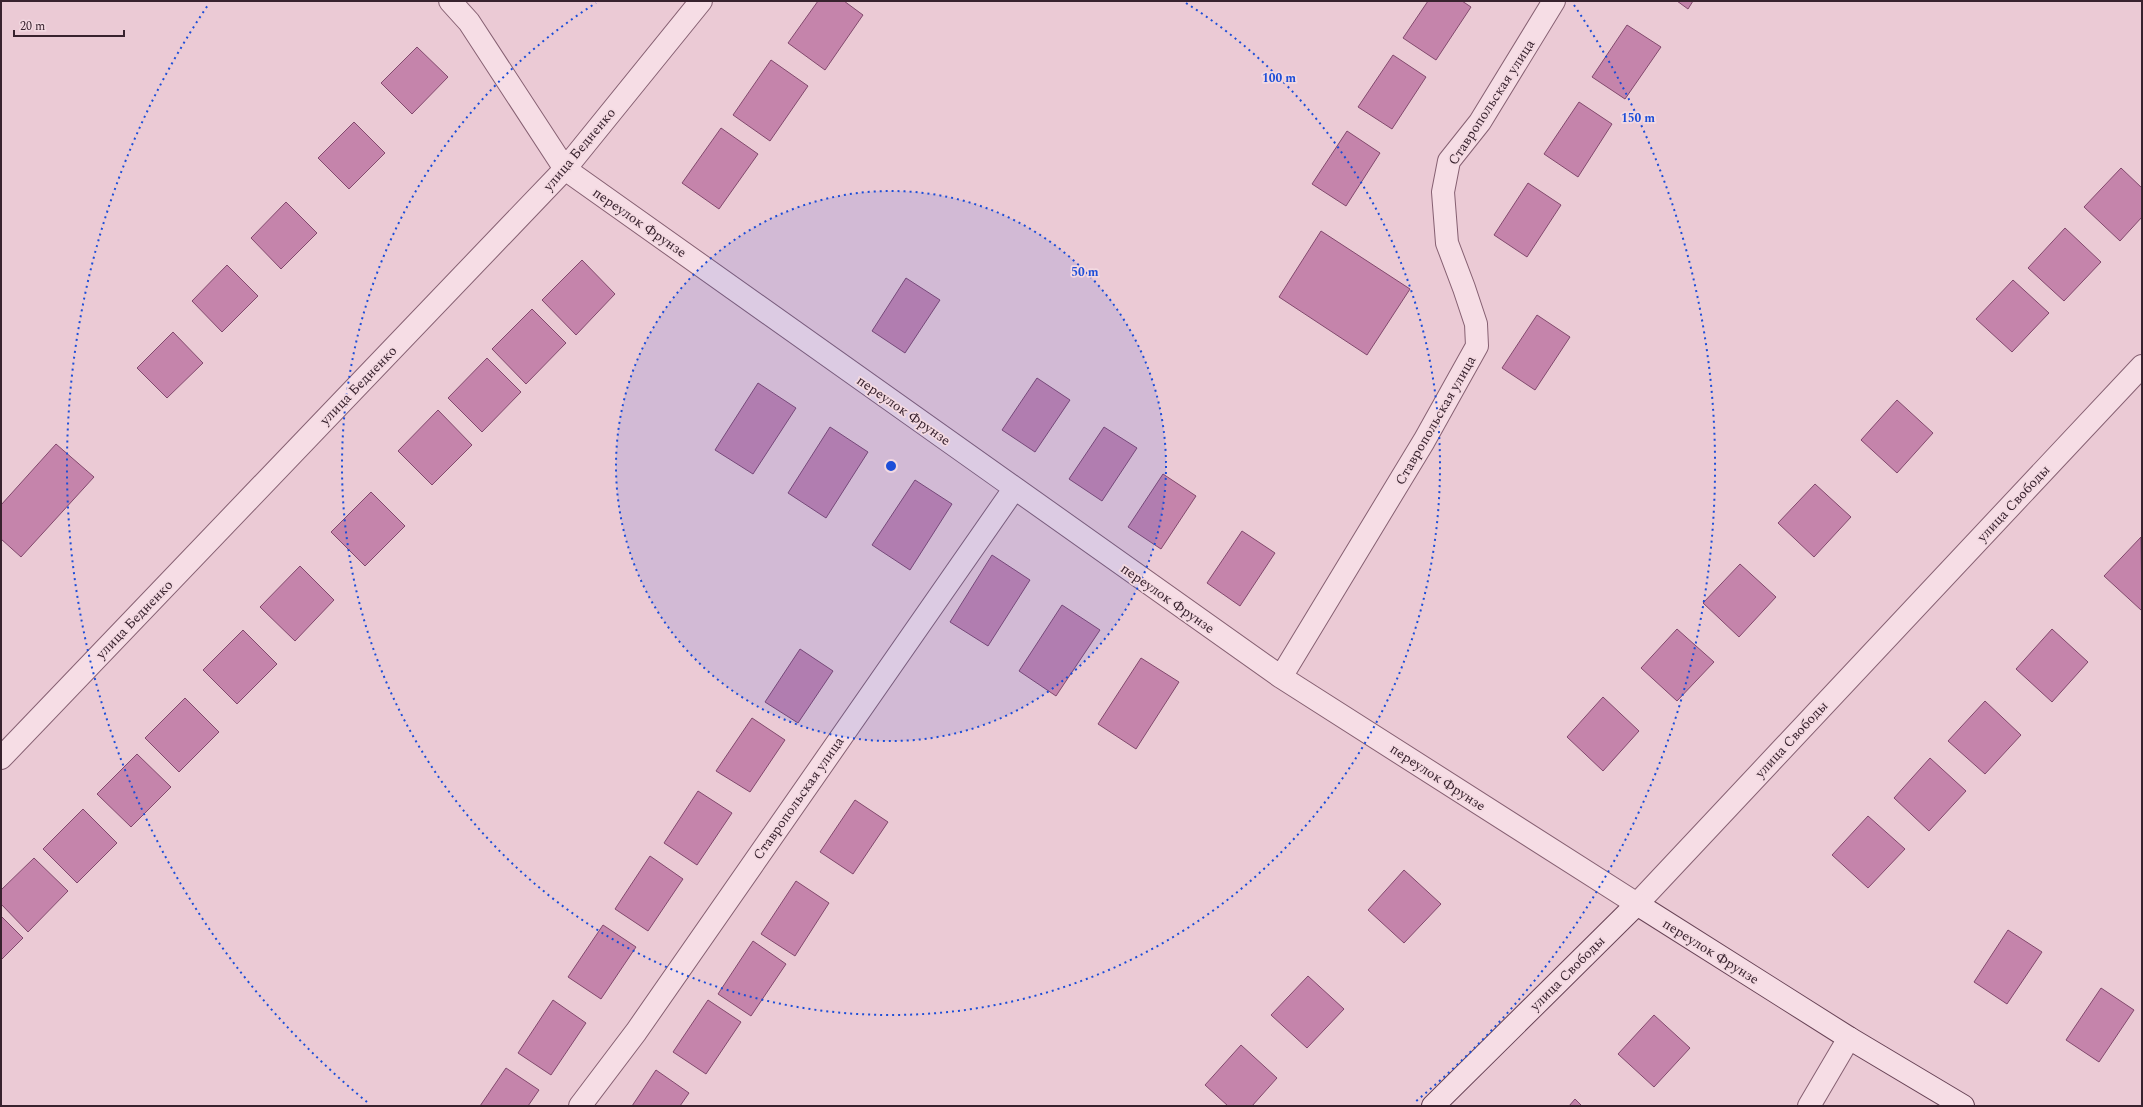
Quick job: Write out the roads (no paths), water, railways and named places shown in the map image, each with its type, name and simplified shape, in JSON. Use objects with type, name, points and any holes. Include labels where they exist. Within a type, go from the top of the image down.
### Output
[{"type":"street","name":"переулок Фрунзе","points":[[450,1],[469,22],[565,169],[1281,677],[1850,1038],[1963,1106]]},
{"type":"street","name":"улица Бедненко","points":[[1,758],[565,169],[701,1]]},
{"type":"street","name":"Ставропольская улица","points":[[1281,677],[1424,441],[1477,346],[1476,324],[1447,243],[1443,192],[1449,161],[1480,122],[1554,1]]},
{"type":"street","name":"улица Свободы","points":[[1433,1106],[1637,904],[2142,366]]},
{"type":"street","name":"Ставропольская улица","points":[[580,1106],[636,1032],[1014,489]]},
{"type":"street","points":[[1809,1106],[1850,1038]]}]
